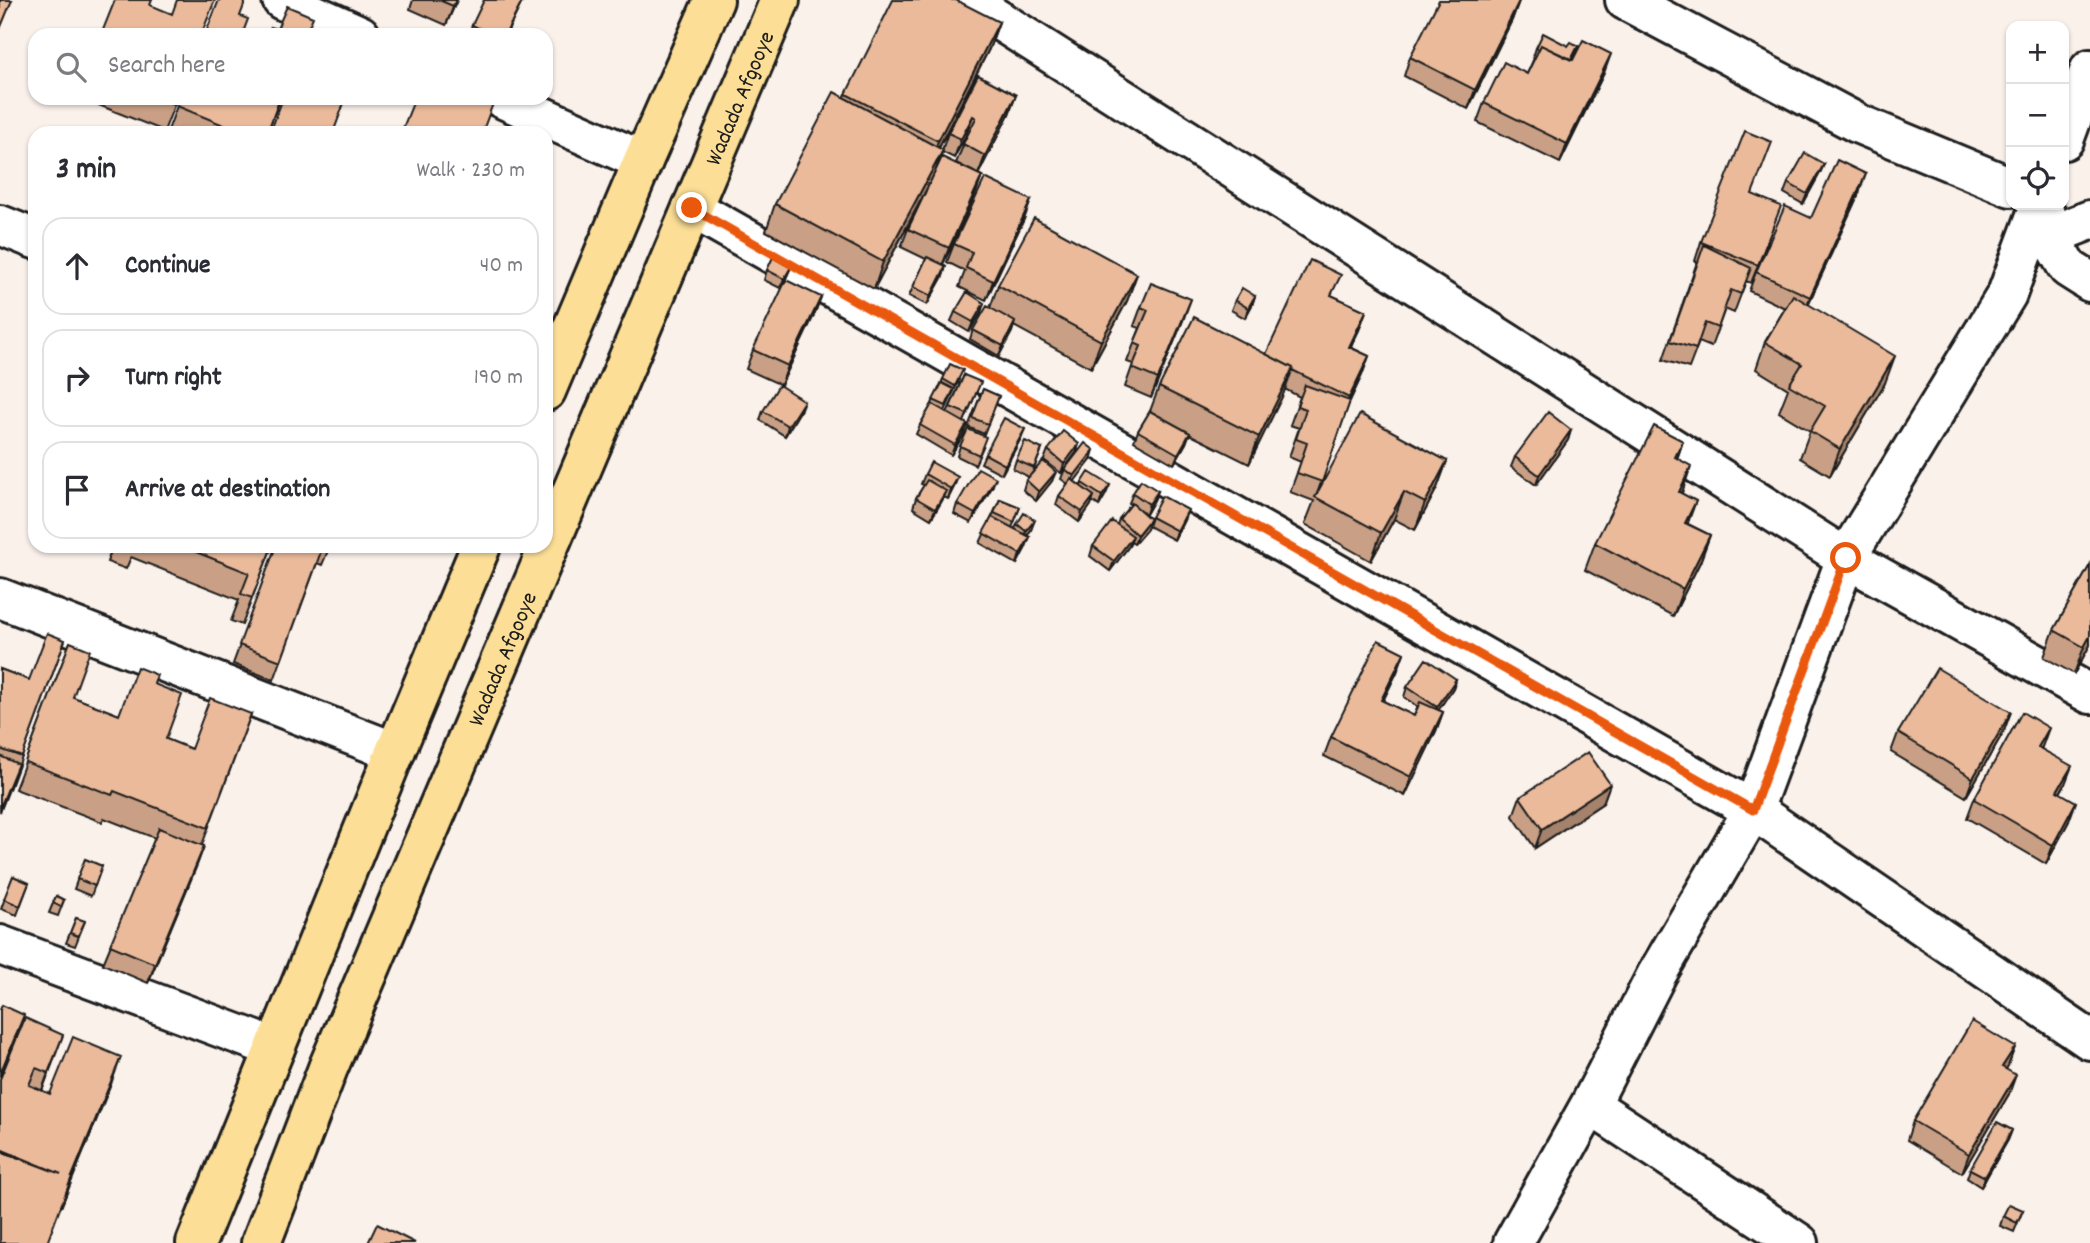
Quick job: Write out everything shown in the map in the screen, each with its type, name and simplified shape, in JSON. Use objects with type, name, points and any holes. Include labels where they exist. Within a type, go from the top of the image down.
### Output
[{"type":"highway","points":[[553,374],[714,0]]},
{"type":"highway","name":"Wadada Afgooye","points":[[553,536],[780,0]]},
{"type":"highway","points":[[196,1243],[478,553]]},
{"type":"highway","name":"Wadada Afgooye","points":[[261,1243],[328,1068],[546,553]]},
{"type":"street","points":[[282,0],[344,28]]},
{"type":"street","points":[[967,0],[1846,558],[2090,694]]},
{"type":"street","points":[[1625,0],[1859,124],[2006,185]]},
{"type":"street","points":[[2069,126],[2090,69]]},
{"type":"street","points":[[517,105],[643,161]]},
{"type":"street","points":[[692,208],[1753,810],[2090,1040]]},
{"type":"street","points":[[1513,1243],[1590,1105],[1657,974],[1753,810],[1846,558],[2007,294],[2044,215]]},
{"type":"street","points":[[2044,215],[2090,220]]},
{"type":"street","points":[[2044,215],[2068,268],[2090,282]]},
{"type":"street","points":[[0,225],[28,236]]},
{"type":"street","points":[[0,598],[395,752]]},
{"type":"street","points":[[0,945],[275,1048]]},
{"type":"street","points":[[1590,1105],[1799,1243]]},
{"type":"building","points":[[0,0],[12,0],[0,29]]},
{"type":"building","points":[[115,0],[152,0],[150,5],[172,14],[177,0],[215,0],[204,28],[104,28]]},
{"type":"building","points":[[219,0],[246,0],[240,16],[248,19],[245,28],[208,28]]},
{"type":"building","points":[[439,0],[456,0],[453,6]]},
{"type":"building","points":[[484,0],[523,0],[509,28],[478,28],[472,25]]},
{"type":"building","points":[[893,0],[956,0],[999,22],[938,141],[846,94]]},
{"type":"building","points":[[1439,0],[1519,1],[1475,90],[1410,57]]},
{"type":"building","points":[[287,6],[313,17],[308,28],[277,28]]},
{"type":"building","points":[[1543,33],[1568,46],[1571,42],[1578,46],[1571,60],[1541,45],[1539,49],[1536,48]]},
{"type":"building","points":[[1583,40],[1611,54],[1567,144],[1484,103],[1504,62],[1527,74],[1541,45],[1573,60]]},
{"type":"building","points":[[978,75],[1016,95],[985,156],[963,144],[976,118],[973,116],[961,139],[948,133]]},
{"type":"building","points":[[834,92],[943,150],[883,262],[775,204]]},
{"type":"building","points":[[277,105],[270,126],[226,126],[177,106]]},
{"type":"building","points":[[280,105],[343,105],[336,126],[273,126]]},
{"type":"building","points":[[412,105],[492,105],[485,126],[404,126]]},
{"type":"building","points":[[1745,131],[1772,142],[1752,194],[1781,206],[1758,265],[1701,242]]},
{"type":"building","points":[[1805,153],[1824,164],[1807,194],[1788,183]]},
{"type":"building","points":[[942,157],[982,176],[949,248],[908,229]]},
{"type":"building","points":[[1837,160],[1866,174],[1810,297],[1756,272],[1785,206],[1811,218]]},
{"type":"building","points":[[985,178],[1031,200],[993,281],[966,268],[972,252],[954,244]]},
{"type":"building","points":[[1034,218],[1137,274],[1101,341],[998,285]]},
{"type":"building","points":[[1704,245],[1751,268],[1741,294],[1731,290],[1718,328],[1705,323],[1696,349],[1670,341]]},
{"type":"building","points":[[773,257],[791,267],[784,279],[767,270]]},
{"type":"building","points":[[927,257],[946,266],[931,296],[913,287]]},
{"type":"building","points":[[1310,260],[1341,275],[1331,295],[1366,311],[1349,347],[1369,356],[1349,398],[1266,354]]},
{"type":"building","points":[[786,280],[821,297],[788,366],[753,350]]},
{"type":"building","points":[[1151,283],[1191,299],[1158,379],[1132,368],[1141,346],[1134,343],[1148,310],[1141,307]]},
{"type":"building","points":[[1242,288],[1255,296],[1248,308],[1235,300]]},
{"type":"building","points":[[967,292],[984,303],[973,322],[955,312]]},
{"type":"building","points":[[1793,295],[1895,356],[1840,449],[1810,431],[1825,406],[1789,385],[1802,364],[1765,342]]},
{"type":"building","points":[[987,306],[1015,322],[1003,346],[973,330]]},
{"type":"building","points":[[1194,317],[1293,368],[1259,437],[1159,387]]},
{"type":"building","points":[[950,364],[963,370],[955,386],[943,379]]},
{"type":"building","points":[[964,375],[981,382],[967,414],[950,407]]},
{"type":"building","points":[[942,383],[954,389],[946,406],[933,400]]},
{"type":"building","points":[[779,385],[804,401],[788,426],[763,411]]},
{"type":"building","points":[[1305,385],[1350,401],[1322,482],[1297,473],[1307,443],[1296,439],[1306,409],[1297,406]]},
{"type":"building","points":[[983,389],[999,396],[988,424],[972,418]]},
{"type":"building","points":[[932,404],[967,424],[955,445],[920,425]]},
{"type":"building","points":[[1150,411],[1190,433],[1178,454],[1138,431]]},
{"type":"building","points":[[1548,412],[1571,430],[1539,475],[1515,457]]},
{"type":"building","points":[[1360,414],[1447,461],[1425,503],[1404,492],[1381,533],[1315,497]]},
{"type":"building","points":[[1004,418],[1025,429],[1005,465],[985,454]]},
{"type":"building","points":[[1654,426],[1683,441],[1675,457],[1691,466],[1679,492],[1696,501],[1685,523],[1710,535],[1683,589],[1595,543]]},
{"type":"building","points":[[968,429],[986,437],[979,455],[960,446]]},
{"type":"building","points":[[1063,431],[1079,444],[1064,464],[1048,450]]},
{"type":"building","points":[[1025,441],[1042,449],[1034,468],[1016,460]]},
{"type":"building","points":[[1085,443],[1094,450],[1074,476],[1065,469]]},
{"type":"building","points":[[1043,461],[1056,472],[1039,492],[1026,480]]},
{"type":"building","points":[[931,462],[958,477],[951,489],[925,474]]},
{"type":"building","points":[[978,468],[996,478],[975,514],[957,504]]},
{"type":"building","points":[[1089,472],[1110,485],[1102,496],[1082,483]]},
{"type":"building","points":[[1071,479],[1094,496],[1082,512],[1059,496]]},
{"type":"building","points":[[927,480],[946,491],[935,509],[916,498]]},
{"type":"building","points":[[1141,480],[1158,491],[1149,504],[1133,493]]},
{"type":"building","points":[[1162,496],[1188,510],[1177,531],[1151,517]]},
{"type":"building","points":[[1000,499],[1020,507],[1014,522],[994,513]]},
{"type":"building","points":[[1132,503],[1150,519],[1137,535],[1119,519]]},
{"type":"building","points":[[1024,513],[1035,520],[1026,531],[1017,524]]},
{"type":"building","points":[[992,517],[1030,537],[1020,554],[983,533]]},
{"type":"building","points":[[1112,521],[1133,536],[1114,561],[1093,546]]},
{"type":"building","points":[[199,553],[269,553],[252,598],[241,594],[249,573]]},
{"type":"building","points":[[273,553],[320,553],[281,661],[239,645]]},
{"type":"building","points":[[2090,565],[2090,636],[2084,647],[2054,630]]},
{"type":"building","points":[[47,633],[65,640],[22,757],[0,749],[0,669],[29,680]]},
{"type":"building","points":[[1378,640],[1404,653],[1381,700],[1414,716],[1420,702],[1443,712],[1411,777],[1331,737]]},
{"type":"building","points":[[70,642],[90,650],[73,697],[119,715],[137,667],[157,675],[154,684],[182,695],[166,739],[191,749],[210,698],[251,714],[208,828],[114,791],[112,795],[25,762]]},
{"type":"building","points":[[1426,659],[1456,679],[1437,707],[1407,687]]},
{"type":"building","points":[[1937,668],[2011,712],[1973,778],[1898,733]]},
{"type":"building","points":[[2022,712],[2049,728],[2038,747],[2072,766],[2057,791],[2076,802],[2053,845],[1974,799]]},
{"type":"building","points":[[1588,752],[1610,784],[1542,829],[1520,797]]},
{"type":"building","points":[[0,756],[18,764],[0,808]]},
{"type":"building","points":[[159,828],[204,846],[155,964],[110,945]]},
{"type":"building","points":[[85,859],[102,866],[95,886],[77,879]]},
{"type":"building","points":[[13,876],[29,883],[20,906],[4,899]]},
{"type":"building","points":[[56,896],[64,900],[61,907],[53,903]]},
{"type":"building","points":[[76,918],[85,921],[78,936],[70,933]]},
{"type":"building","points":[[2,1005],[24,1015],[0,1074],[0,1010]]},
{"type":"building","points":[[25,1018],[63,1035],[48,1073],[36,1068],[29,1085],[50,1094],[73,1037],[121,1057],[47,1243],[0,1243],[0,1151],[61,1174],[0,1149],[0,1079]]},
{"type":"building","points":[[1972,1021],[2015,1047],[2002,1067],[2016,1075],[1969,1154],[1913,1121]]},
{"type":"building","points":[[1997,1122],[2012,1130],[1985,1177],[1970,1169]]},
{"type":"building","points":[[2009,1204],[2023,1210],[2017,1223],[2003,1216]]},
{"type":"building","points":[[377,1224],[415,1243],[368,1243]]},
{"type":"route","points":[[692,208],[1753,810],[1846,558]]}]
